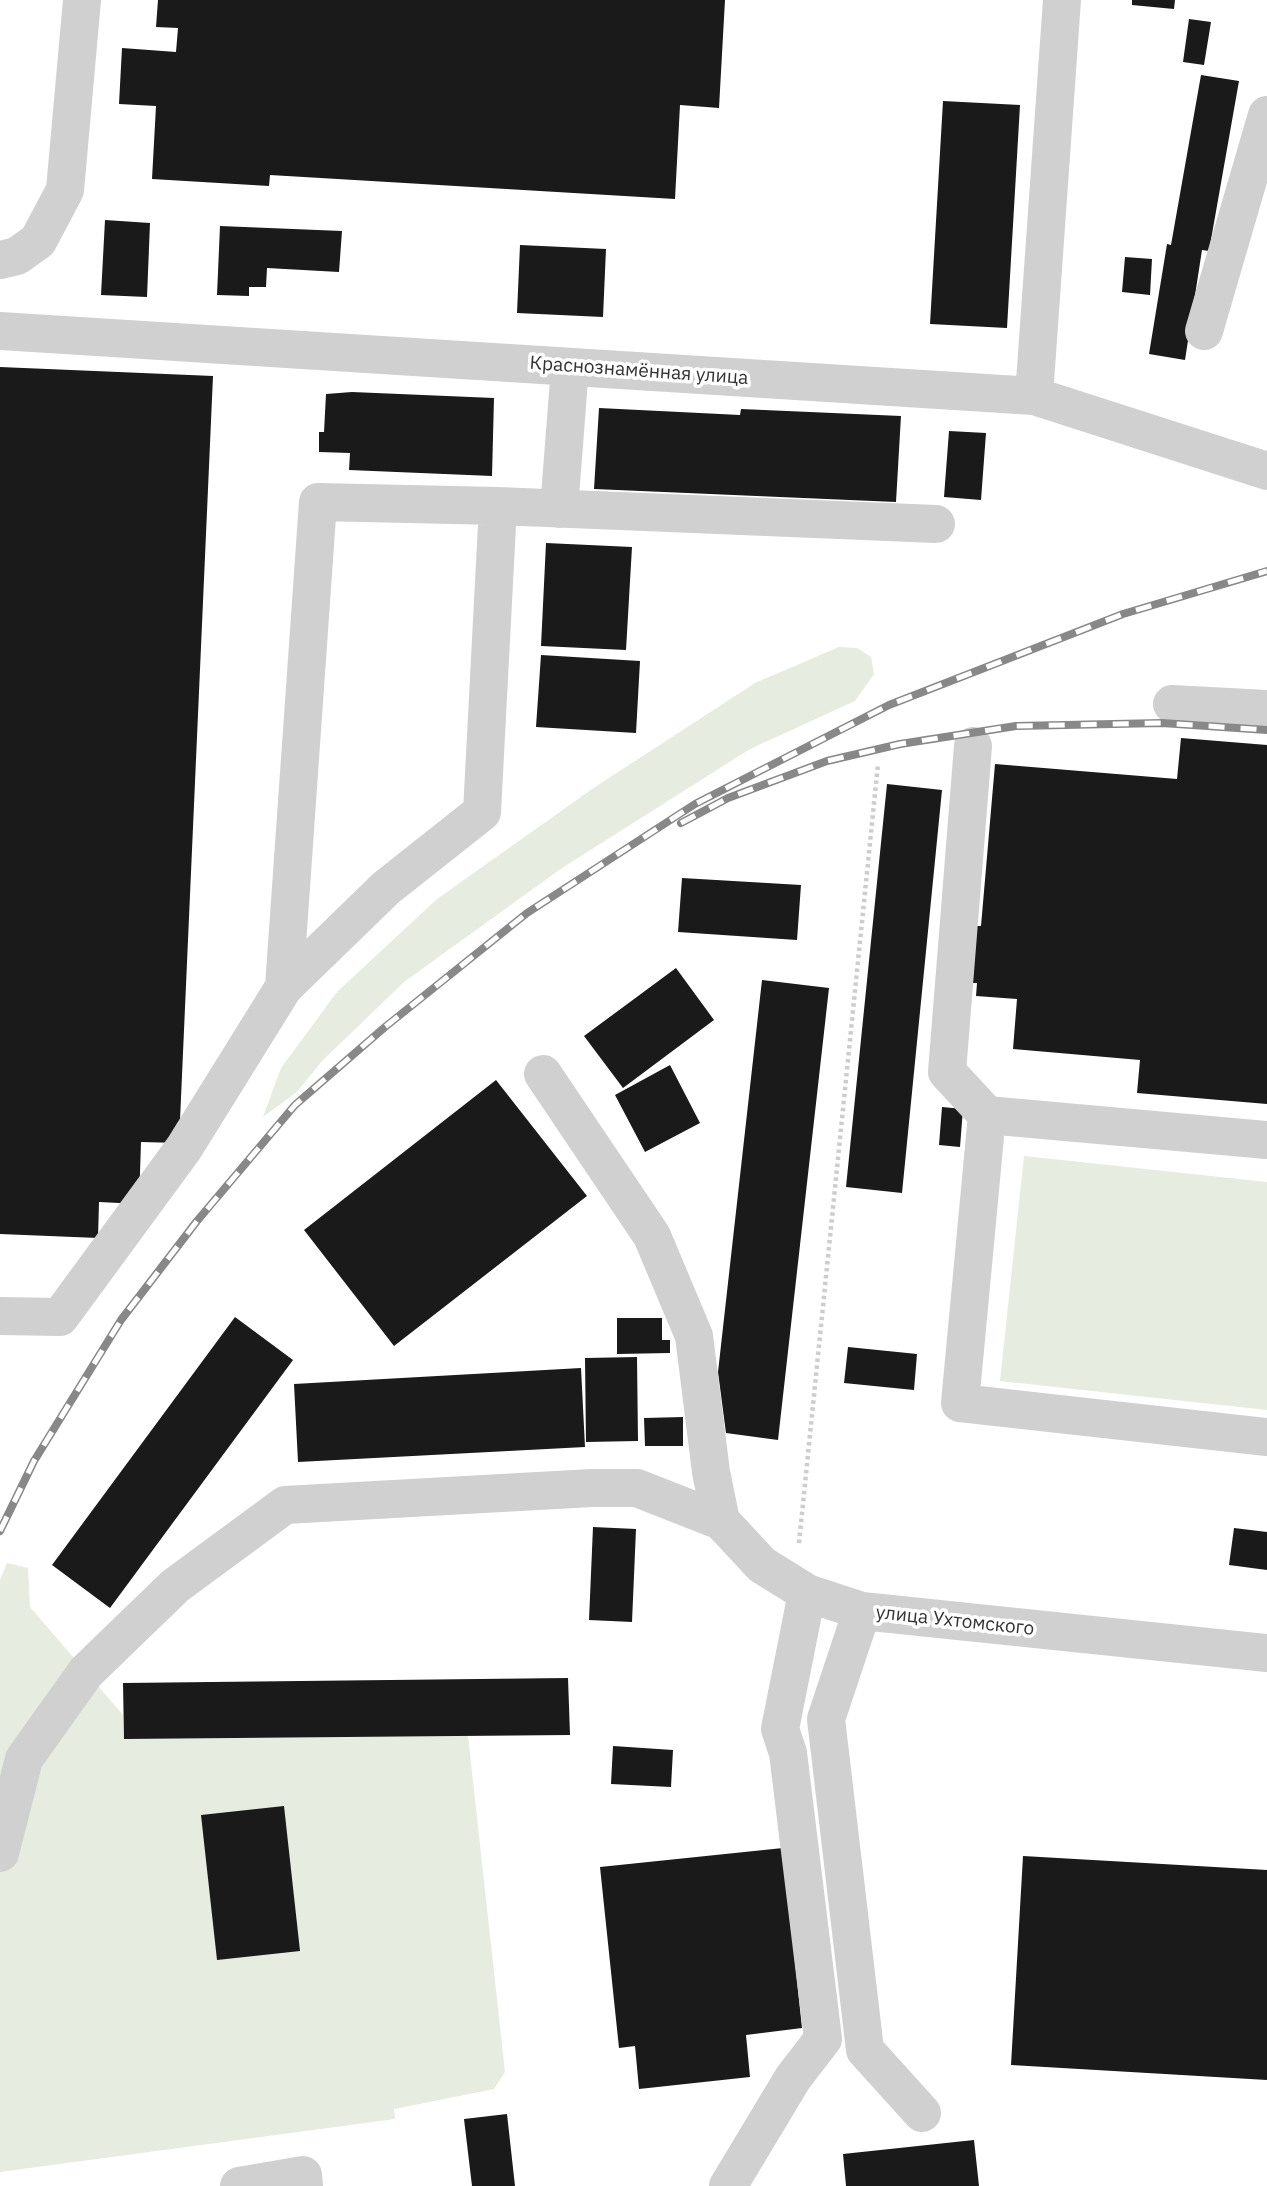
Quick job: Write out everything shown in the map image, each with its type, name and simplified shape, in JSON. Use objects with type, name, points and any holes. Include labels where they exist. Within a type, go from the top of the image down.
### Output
[{"type":"street","points":[[0,260],[17,257],[38,241],[65,190],[82,0]]},
{"type":"street","points":[[1034,396],[1062,0]]},
{"type":"street","points":[[1204,331],[1267,115]]},
{"type":"street","name":"Краснознамённая улица","points":[[0,331],[1034,396],[1267,471]]},
{"type":"street","points":[[559,509],[569,367]]},
{"type":"street","points":[[284,987],[318,502],[498,506],[936,524]]},
{"type":"street","points":[[0,1316],[60,1317],[184,1148],[284,987],[386,888],[482,812],[498,506]]},
{"type":"street","points":[[1172,704],[1267,709]]},
{"type":"street","points":[[973,746],[947,1072],[987,1115],[1267,1140]]},
{"type":"street","points":[[543,1074],[652,1236],[694,1336],[711,1472],[721,1521]]},
{"type":"street","points":[[987,1115],[960,1403],[1267,1437]]},
{"type":"street","points":[[0,1853],[24,1759],[86,1672],[175,1586],[285,1505],[592,1488],[637,1488],[721,1521]]},
{"type":"street","name":"улица Ухтомского","points":[[721,1521],[762,1565],[801,1589],[862,1611],[1267,1653]]},
{"type":"street","points":[[727,2186],[793,2078],[822,2039],[788,1753],[780,1729],[801,1589]]},
{"type":"street","points":[[862,1611],[826,1719],[865,2050],[922,2113]]},
{"type":"street","points":[[239,2186],[303,2175],[304,2186]]},
{"type":"path","points":[[801,1589],[878,765]]},
{"type":"shaded area","points":[[839,647],[857,648],[871,657],[874,674],[855,701],[750,749],[562,868],[404,982],[322,1061],[297,1092],[263,1117],[281,1068],[337,992],[437,899],[595,787],[755,683]]},
{"type":"shaded area","points":[[1024,1156],[1267,1182],[1267,1410],[1000,1381]]},
{"type":"shaded area","points":[[7,1563],[28,1568],[30,1607],[123,1715],[124,1739],[468,1736],[505,2072],[494,2089],[394,2109],[395,2119],[0,2172],[0,1580]]},
{"type":"building","points":[[158,0],[725,0],[719,108],[680,105],[675,199],[270,175],[269,186],[152,179],[156,106],[119,104],[122,48],[176,52],[178,28],[156,27]]},
{"type":"building","points":[[1132,0],[1175,0],[1174,9],[1132,5]]},
{"type":"building","points":[[1189,19],[1211,22],[1204,65],[1183,62]]},
{"type":"building","points":[[1201,75],[1239,81],[1209,251],[1202,250],[1185,360],[1149,354],[1167,244],[1171,245]]},
{"type":"building","points":[[943,101],[1020,105],[1007,328],[930,324]]},
{"type":"building","points":[[105,220],[150,223],[147,297],[101,295]]},
{"type":"building","points":[[220,226],[342,231],[339,272],[267,268],[266,287],[249,287],[249,296],[217,295]]},
{"type":"building","points":[[520,245],[606,249],[603,317],[517,313]]},
{"type":"building","points":[[1125,257],[1152,259],[1150,295],[1122,292]]},
{"type":"building","points":[[0,367],[213,376],[179,1143],[141,1142],[139,1204],[99,1202],[98,1238],[0,1234]]},
{"type":"building","points":[[352,392],[494,398],[492,476],[349,470],[350,453],[319,452],[319,432],[324,432],[326,394]]},
{"type":"building","points":[[599,408],[740,415],[741,409],[901,416],[896,502],[594,489]]},
{"type":"building","points":[[949,431],[986,433],[981,500],[944,497]]},
{"type":"building","points":[[546,543],[632,547],[626,650],[541,646]]},
{"type":"building","points":[[541,655],[640,661],[636,733],[536,727]]},
{"type":"building","points":[[1181,738],[1267,745],[1267,1104],[1137,1093],[1140,1060],[1013,1049],[1017,999],[976,996],[977,983],[968,983],[973,926],[981,926],[995,764],[1177,779]]},
{"type":"building","points":[[887,784],[942,790],[902,1193],[846,1187]]},
{"type":"building","points":[[682,878],[801,885],[797,940],[678,932]]},
{"type":"building","points":[[676,968],[714,1020],[623,1088],[584,1036]]},
{"type":"building","points":[[762,980],[829,988],[778,1440],[726,1433],[718,1372]]},
{"type":"building","points":[[670,1065],[700,1123],[645,1152],[615,1095]]},
{"type":"building","points":[[496,1080],[587,1196],[394,1346],[304,1230]]},
{"type":"building","points":[[942,1107],[963,1109],[960,1147],[939,1145]]},
{"type":"building","points":[[235,1317],[293,1360],[110,1608],[52,1565]]},
{"type":"building","points":[[617,1318],[662,1318],[662,1340],[670,1340],[670,1353],[617,1354]]},
{"type":"building","points":[[848,1347],[917,1354],[914,1390],[844,1383]]},
{"type":"building","points":[[637,1357],[638,1441],[586,1442],[585,1358]]},
{"type":"building","points":[[581,1368],[585,1447],[298,1462],[294,1384]]},
{"type":"building","points":[[683,1417],[683,1446],[645,1446],[644,1418]]},
{"type":"building","points":[[593,1527],[636,1529],[632,1622],[589,1620]]},
{"type":"building","points":[[1234,1528],[1267,1532],[1267,1570],[1229,1565]]},
{"type":"building","points":[[568,1678],[570,1735],[124,1739],[123,1683]]},
{"type":"building","points":[[613,1746],[673,1750],[671,1787],[611,1784]]},
{"type":"building","points":[[284,1806],[300,1951],[217,1960],[201,1815]]},
{"type":"building","points":[[783,1848],[802,2028],[746,2035],[750,2077],[639,2089],[635,2046],[619,2048],[600,1867]]},
{"type":"building","points":[[1023,1856],[1267,1870],[1267,2080],[1011,2065]]},
{"type":"building","points":[[507,2114],[515,2186],[472,2186],[464,2119]]},
{"type":"building","points":[[974,2140],[979,2186],[846,2186],[843,2154]]},
{"type":"railway","points":[[0,1531],[34,1461],[121,1320],[197,1221],[295,1105],[385,1027],[527,913],[695,804],[889,705],[1123,614],[1267,571]]},
{"type":"railway","points":[[681,823],[728,798],[827,761],[900,744],[1016,726],[1162,723],[1267,730]]}]
